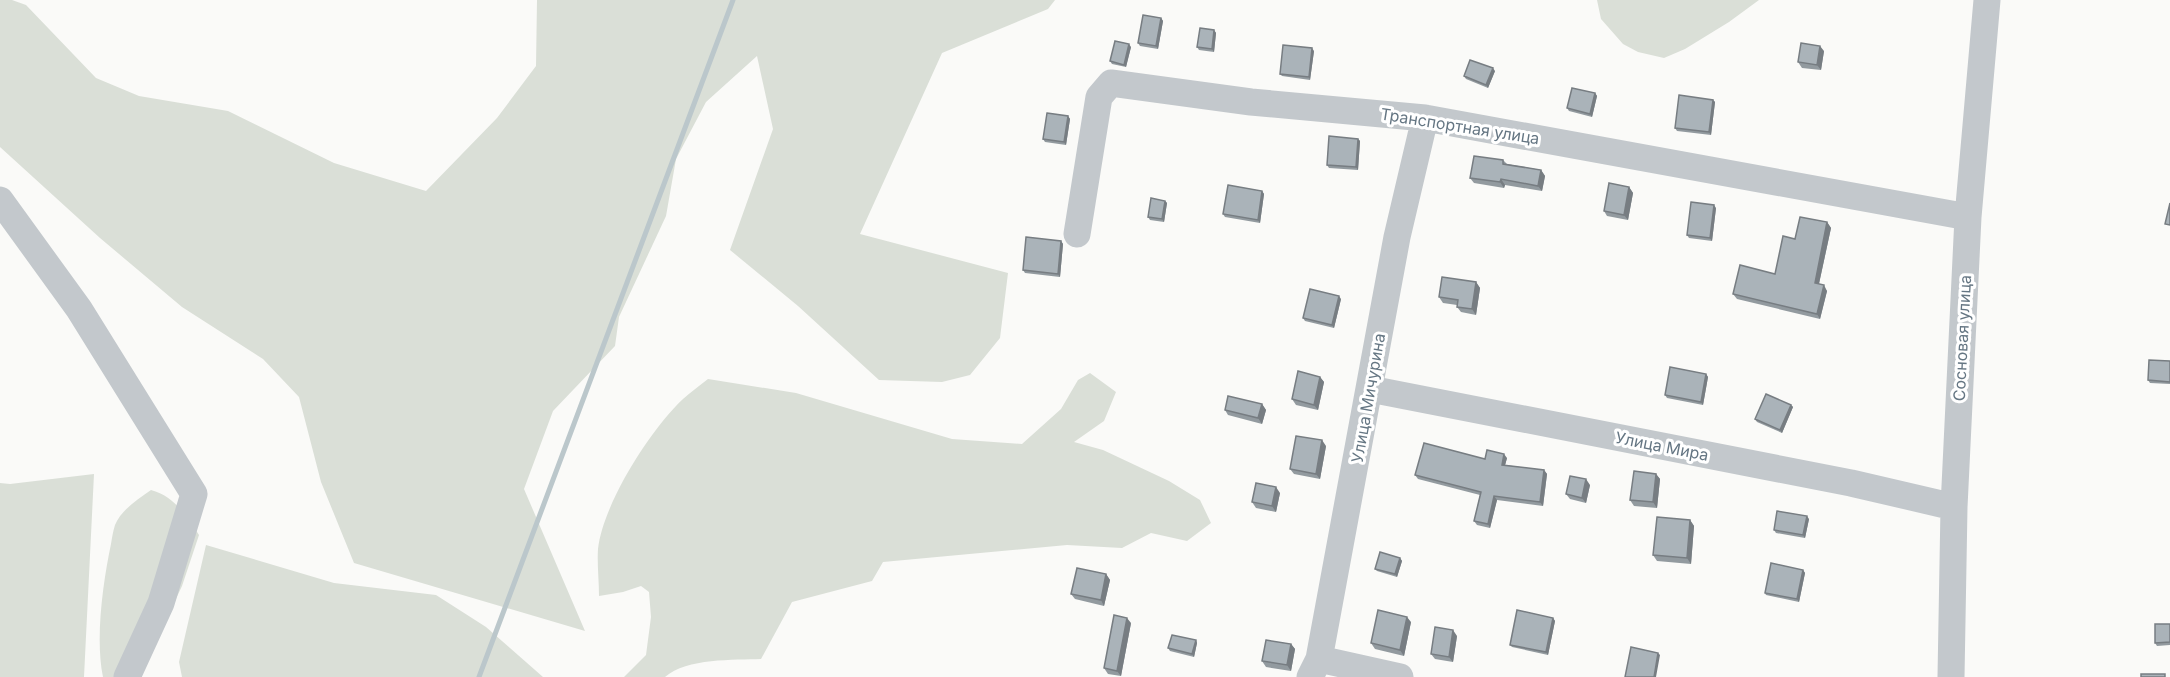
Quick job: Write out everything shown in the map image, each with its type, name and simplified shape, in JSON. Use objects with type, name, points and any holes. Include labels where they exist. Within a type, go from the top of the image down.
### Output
[{"type":"street","name":"Сосновая улица","points":[[1952,677],[1954,507],[1968,217],[1987,0]]},
{"type":"street","name":"Транспортная улица","points":[[1077,234],[1099,97],[1111,83],[1251,102],[1425,118],[1968,217]]},
{"type":"street","name":"Улица Мичурина","points":[[1315,668],[1370,390],[1397,237],[1425,118]]},
{"type":"street","points":[[0,200],[79,309],[194,494],[161,603],[127,677]]},
{"type":"street","name":"Улица Мира","points":[[1370,390],[1851,483],[1954,507]]},
{"type":"street","points":[[1315,668],[1400,677]]},
{"type":"shaded area","points":[[0,0],[12,0],[26,5],[96,78],[139,96],[228,111],[334,163],[426,191],[497,118],[536,66],[537,0],[1055,0],[1048,9],[942,53],[860,234],[1008,273],[1000,338],[970,375],[942,382],[879,380],[798,306],[730,250],[773,129],[757,56],[706,102],[676,159],[666,216],[619,317],[615,346],[553,411],[524,489],[585,631],[354,563],[321,482],[299,397],[263,359],[182,307],[100,238],[0,147]]},
{"type":"shaded area","points":[[1597,0],[1759,0],[1685,49],[1664,58],[1638,52],[1623,44],[1601,19]]},
{"type":"shaded area","points":[[1090,373],[1116,392],[1104,421],[1074,442],[1103,450],[1169,481],[1200,500],[1211,523],[1187,541],[1151,533],[1122,548],[1067,545],[883,562],[872,581],[792,602],[761,659],[698,663],[685,666],[665,677],[624,677],[646,655],[651,617],[649,592],[641,586],[599,596],[598,549],[602,531],[618,490],[656,429],[683,399],[708,379],[796,393],[952,439],[1022,444],[1061,409],[1078,380]]},
{"type":"shaded area","points":[[94,474],[84,677],[0,677],[0,483],[10,484]]},
{"type":"shaded area","points":[[151,490],[173,502],[185,514],[199,535],[182,586],[139,677],[103,677],[100,646],[101,610],[115,525],[135,501]]},
{"type":"shaded area","points":[[206,545],[334,583],[436,595],[486,627],[543,677],[182,677],[179,662]]},
{"type":"building","points":[[1143,15],[1161,18],[1156,46],[1138,43]]},
{"type":"building","points":[[1200,28],[1214,30],[1212,49],[1197,47]]},
{"type":"building","points":[[1115,41],[1129,44],[1124,65],[1110,61]]},
{"type":"building","points":[[1801,43],[1820,46],[1817,65],[1798,62]]},
{"type":"building","points":[[1283,45],[1312,48],[1309,77],[1280,74]]},
{"type":"building","points":[[1470,60],[1493,68],[1486,85],[1464,76]]},
{"type":"building","points":[[1572,88],[1595,93],[1590,114],[1567,108]]},
{"type":"building","points":[[1679,95],[1713,100],[1709,132],[1675,128]]},
{"type":"building","points":[[1047,113],[1068,116],[1064,142],[1043,139]]},
{"type":"building","points":[[1329,136],[1358,139],[1356,167],[1327,165]]},
{"type":"building","points":[[1474,156],[1503,160],[1503,164],[1541,170],[1538,186],[1501,179],[1500,182],[1470,178]]},
{"type":"building","points":[[1609,183],[1629,187],[1624,215],[1604,211]]},
{"type":"building","points":[[1228,185],[1262,191],[1258,220],[1223,214]]},
{"type":"building","points":[[1151,198],[1165,201],[1162,219],[1148,217]]},
{"type":"building","points":[[1691,202],[1714,205],[1710,238],[1687,235]]},
{"type":"building","points":[[2170,203],[2170,225],[2165,224]]},
{"type":"building","points":[[1800,217],[1827,222],[1815,283],[1824,285],[1817,314],[1733,294],[1740,265],[1775,274],[1783,236],[1795,239]]},
{"type":"building","points":[[1026,237],[1061,241],[1058,274],[1023,270]]},
{"type":"building","points":[[1442,277],[1476,282],[1472,309],[1457,307],[1458,300],[1439,297]]},
{"type":"building","points":[[1310,289],[1339,296],[1332,325],[1303,318]]},
{"type":"building","points":[[2149,360],[2170,361],[2170,382],[2148,380]]},
{"type":"building","points":[[1670,367],[1706,374],[1701,402],[1665,395]]},
{"type":"building","points":[[1298,371],[1320,377],[1314,405],[1292,399]]},
{"type":"building","points":[[1766,394],[1791,405],[1780,430],[1755,419]]},
{"type":"building","points":[[1228,396],[1262,404],[1258,418],[1225,410]]},
{"type":"building","points":[[1296,436],[1322,440],[1316,474],[1290,469]]},
{"type":"building","points":[[1424,443],[1485,459],[1487,450],[1504,454],[1502,465],[1544,470],[1540,502],[1494,496],[1488,524],[1474,521],[1481,492],[1415,475]]},
{"type":"building","points":[[1634,471],[1656,474],[1653,502],[1630,500]]},
{"type":"building","points":[[1570,476],[1586,479],[1582,498],[1566,494]]},
{"type":"building","points":[[1256,483],[1276,487],[1272,506],[1252,502]]},
{"type":"building","points":[[1777,511],[1807,516],[1803,535],[1774,530]]},
{"type":"building","points":[[1657,517],[1690,520],[1687,558],[1653,555]]},
{"type":"building","points":[[1380,552],[1400,558],[1395,574],[1375,569]]},
{"type":"building","points":[[1771,563],[1803,570],[1797,599],[1765,593]]},
{"type":"building","points":[[1077,568],[1106,574],[1101,600],[1071,594]]},
{"type":"building","points":[[1378,610],[1407,617],[1400,650],[1371,643]]},
{"type":"building","points":[[1517,610],[1553,618],[1546,652],[1510,645]]},
{"type":"building","points":[[1114,615],[1127,618],[1117,671],[1104,668]]},
{"type":"building","points":[[2155,624],[2170,624],[2170,642],[2155,643]]},
{"type":"building","points":[[1435,627],[1453,630],[1449,657],[1431,654]]},
{"type":"building","points":[[1172,635],[1196,640],[1192,654],[1168,648]]},
{"type":"building","points":[[1266,640],[1291,644],[1287,665],[1262,661]]},
{"type":"building","points":[[1631,647],[1658,653],[1654,677],[1625,677]]},
{"type":"building","points":[[2141,674],[2165,674],[2165,677],[2141,677]]},
{"type":"waterway","points":[[479,677],[733,0]]}]
